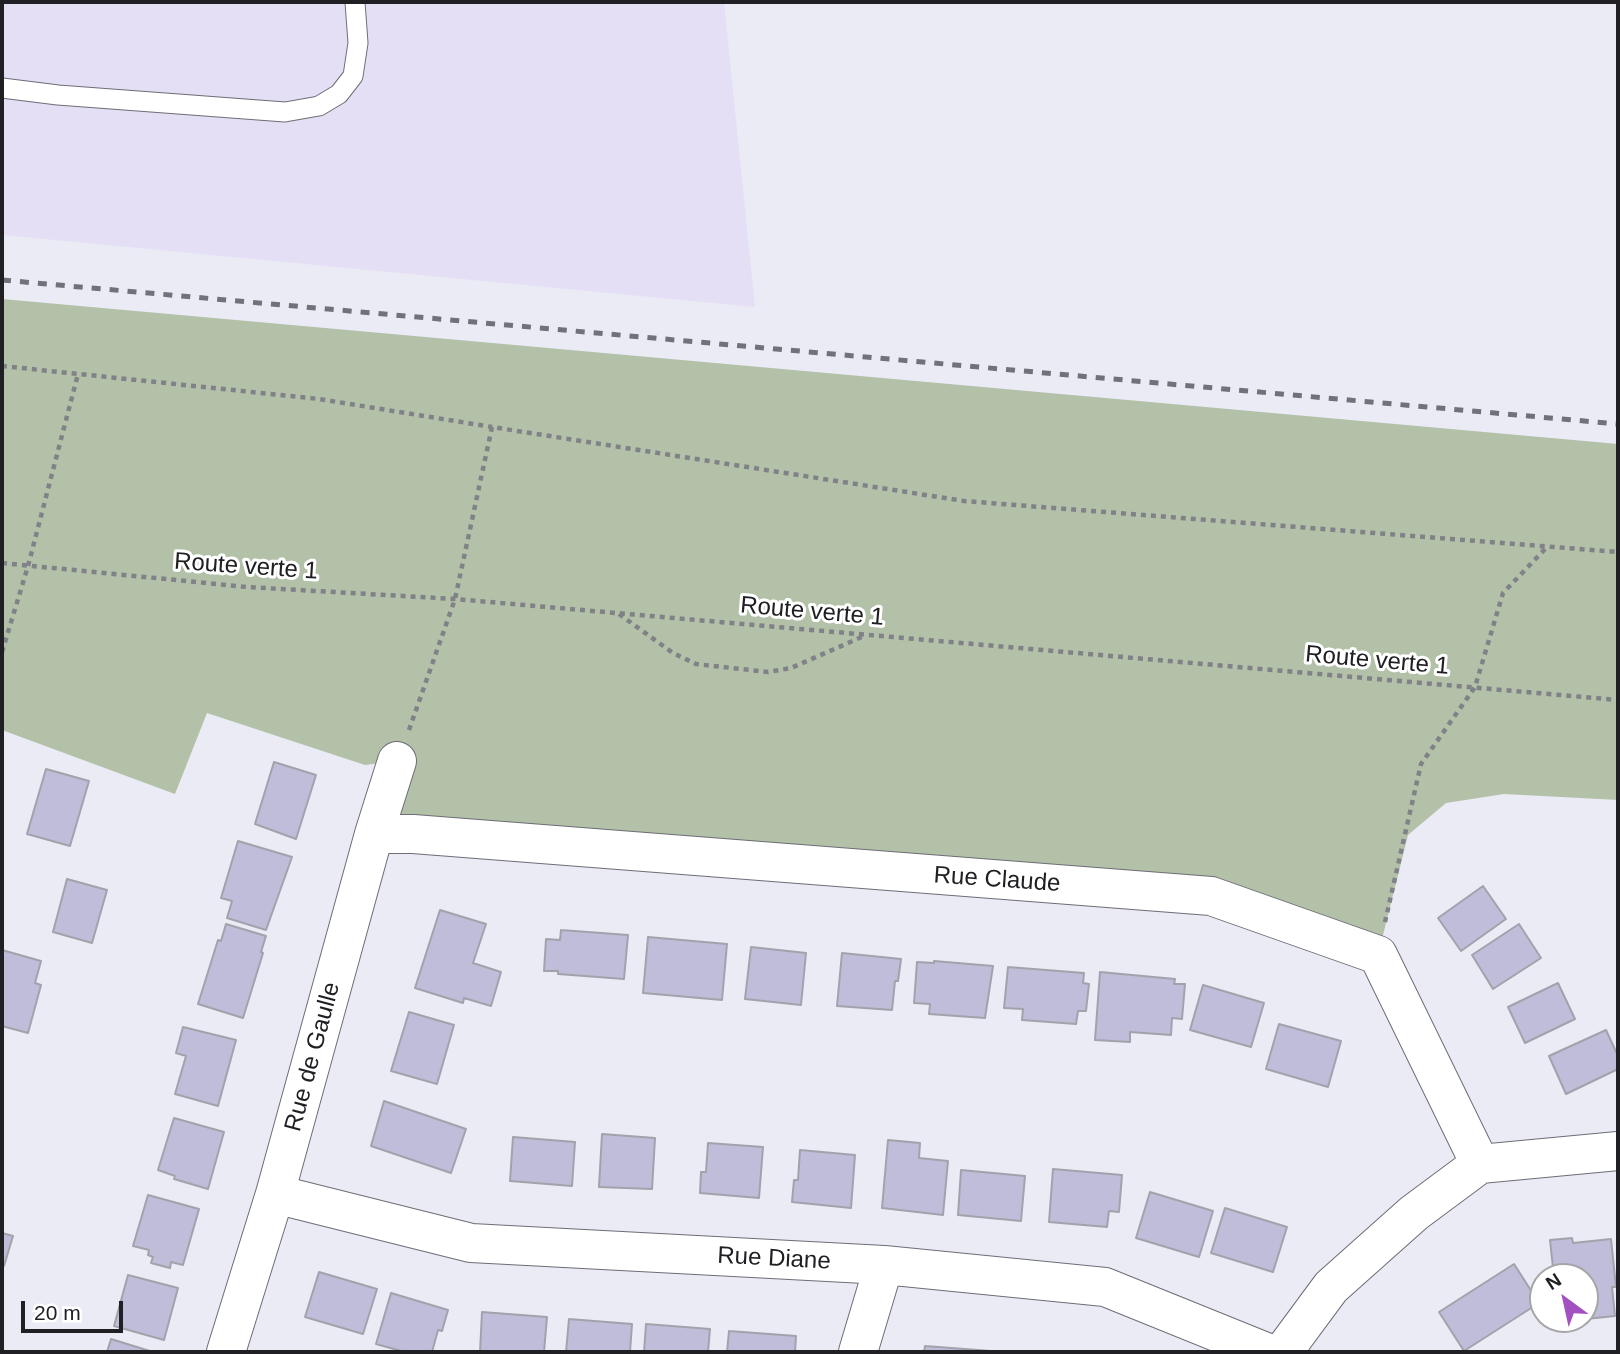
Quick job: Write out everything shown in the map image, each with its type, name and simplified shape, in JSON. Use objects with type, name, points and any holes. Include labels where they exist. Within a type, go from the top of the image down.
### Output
[{"type":"street","name":"Rue de Gaulle","points":[[226,1352],[275,1194],[374,834],[397,761]]},
{"type":"street","name":"Rue Claude","points":[[374,834],[413,834],[1211,896],[1378,955],[1480,1164]]},
{"type":"street","points":[[1283,1352],[1331,1287],[1414,1213],[1480,1164],[1618,1151]]},
{"type":"street","name":"Rue Diane","points":[[275,1194],[471,1243],[884,1265],[1105,1287],[1266,1352]]},
{"type":"street","points":[[858,1352],[884,1265]]},
{"type":"lane","points":[[2,88],[58,95],[285,112],[319,106],[340,94],[353,76],[358,43],[355,2]]},
{"type":"path","points":[[2,366],[319,399],[964,501],[1618,552]]},
{"type":"path","points":[[2,652],[28,566],[78,374]]},
{"type":"path","points":[[397,761],[455,599],[492,427]]},
{"type":"path","points":[[1384,926],[1421,764],[1475,687],[1503,593],[1547,547]]},
{"type":"path","name":"Route verte 1","points":[[2,563],[247,587],[455,599],[1618,700]]},
{"type":"path","points":[[618,613],[673,653],[696,664],[768,672],[791,668],[867,635]]},
{"type":"shaded area","points":[[2,2],[724,2],[755,307],[2,235]]},
{"type":"green space","points":[[2,299],[1618,444],[1618,800],[1504,794],[1446,803],[1408,835],[1378,955],[1211,896],[374,834],[397,761],[365,765],[207,713],[175,794],[2,730]]},
{"type":"building","points":[[274,762],[316,775],[296,839],[255,824]]},
{"type":"building","points":[[46,769],[89,781],[70,846],[27,834]]},
{"type":"building","points":[[238,841],[292,857],[266,930],[227,918],[232,901],[221,898]]},
{"type":"building","points":[[67,879],[107,890],[92,943],[53,932]]},
{"type":"building","points":[[1483,886],[1506,919],[1461,951],[1438,918]]},
{"type":"building","points":[[440,910],[486,924],[473,963],[501,972],[491,1006],[464,998],[463,1003],[415,988]]},
{"type":"building","points":[[226,924],[266,936],[243,1018],[198,1004],[218,940],[221,941]]},
{"type":"building","points":[[1519,924],[1541,958],[1493,989],[1472,955]]},
{"type":"building","points":[[561,930],[628,935],[624,979],[544,971],[546,939],[560,940]]},
{"type":"building","points":[[648,937],[727,944],[722,1000],[643,993]]},
{"type":"building","points":[[751,947],[806,953],[801,1005],[745,999]]},
{"type":"building","points":[[2,950],[41,961],[35,983],[41,985],[28,1033],[2,1026]]},
{"type":"building","points":[[842,953],[901,959],[892,1010],[837,1006]]},
{"type":"building","points":[[917,962],[993,966],[985,1018],[929,1014],[930,1004],[914,1003]]},
{"type":"building","points":[[1008,967],[1084,973],[1083,983],[1089,984],[1086,1011],[1078,1011],[1076,1024],[1022,1020],[1023,1009],[1004,1008]]},
{"type":"building","points":[[1100,972],[1175,979],[1174,984],[1185,984],[1182,1019],[1172,1018],[1171,1035],[1130,1032],[1130,1042],[1095,1040]]},
{"type":"building","points":[[1558,983],[1575,1019],[1525,1043],[1508,1007]]},
{"type":"building","points":[[1203,985],[1264,1003],[1251,1047],[1190,1030]]},
{"type":"building","points":[[409,1012],[454,1025],[437,1084],[391,1071]]},
{"type":"building","points":[[1279,1024],[1341,1041],[1328,1087],[1266,1069]]},
{"type":"building","points":[[183,1027],[236,1040],[218,1106],[175,1094],[186,1056],[176,1053]]},
{"type":"building","points":[[1606,1030],[1618,1056],[1618,1069],[1566,1094],[1549,1056]]},
{"type":"building","points":[[384,1101],[466,1129],[451,1173],[371,1146]]},
{"type":"building","points":[[174,1118],[224,1132],[208,1189],[174,1179],[175,1176],[158,1170]]},
{"type":"building","points":[[602,1134],[655,1138],[652,1189],[599,1187]]},
{"type":"building","points":[[513,1137],[575,1142],[572,1186],[510,1181]]},
{"type":"building","points":[[888,1140],[920,1143],[919,1158],[948,1161],[943,1215],[882,1208]]},
{"type":"building","points":[[708,1143],[763,1147],[759,1198],[700,1193],[701,1172],[706,1172]]},
{"type":"building","points":[[800,1150],[855,1155],[851,1208],[792,1202],[794,1180],[798,1180]]},
{"type":"building","points":[[1053,1169],[1122,1175],[1119,1212],[1109,1211],[1107,1227],[1049,1222]]},
{"type":"building","points":[[961,1170],[1025,1176],[1021,1221],[958,1215]]},
{"type":"building","points":[[1150,1192],[1213,1211],[1199,1257],[1136,1238]]},
{"type":"building","points":[[148,1195],[199,1209],[183,1265],[171,1262],[170,1268],[151,1263],[153,1257],[148,1255],[149,1250],[133,1246]]},
{"type":"building","points":[[1225,1208],[1287,1227],[1273,1272],[1211,1253]]},
{"type":"building","points":[[2,1233],[13,1236],[4,1266],[2,1266]]},
{"type":"building","points":[[1572,1238],[1573,1243],[1611,1239],[1616,1287],[1612,1287],[1615,1316],[1599,1318],[1599,1263],[1552,1263],[1550,1240]]},
{"type":"building","points":[[1514,1264],[1529,1287],[1529,1309],[1464,1351],[1439,1312]]},
{"type":"building","points":[[319,1272],[377,1289],[363,1334],[305,1317]]},
{"type":"building","points":[[128,1275],[178,1288],[164,1340],[114,1326]]},
{"type":"building","points":[[391,1293],[448,1310],[442,1331],[438,1330],[432,1352],[405,1352],[376,1344]]},
{"type":"building","points":[[482,1312],[547,1317],[544,1352],[480,1352]]},
{"type":"building","points":[[569,1319],[632,1324],[630,1352],[566,1352]]},
{"type":"building","points":[[646,1324],[710,1329],[708,1352],[644,1352]]},
{"type":"building","points":[[729,1331],[796,1336],[795,1352],[727,1352]]},
{"type":"building","points":[[111,1339],[153,1352],[107,1352]]},
{"type":"building","points":[[925,1346],[991,1351],[991,1352],[924,1352]]},
{"type":"railway","points":[[2,280],[1618,424]]}]
